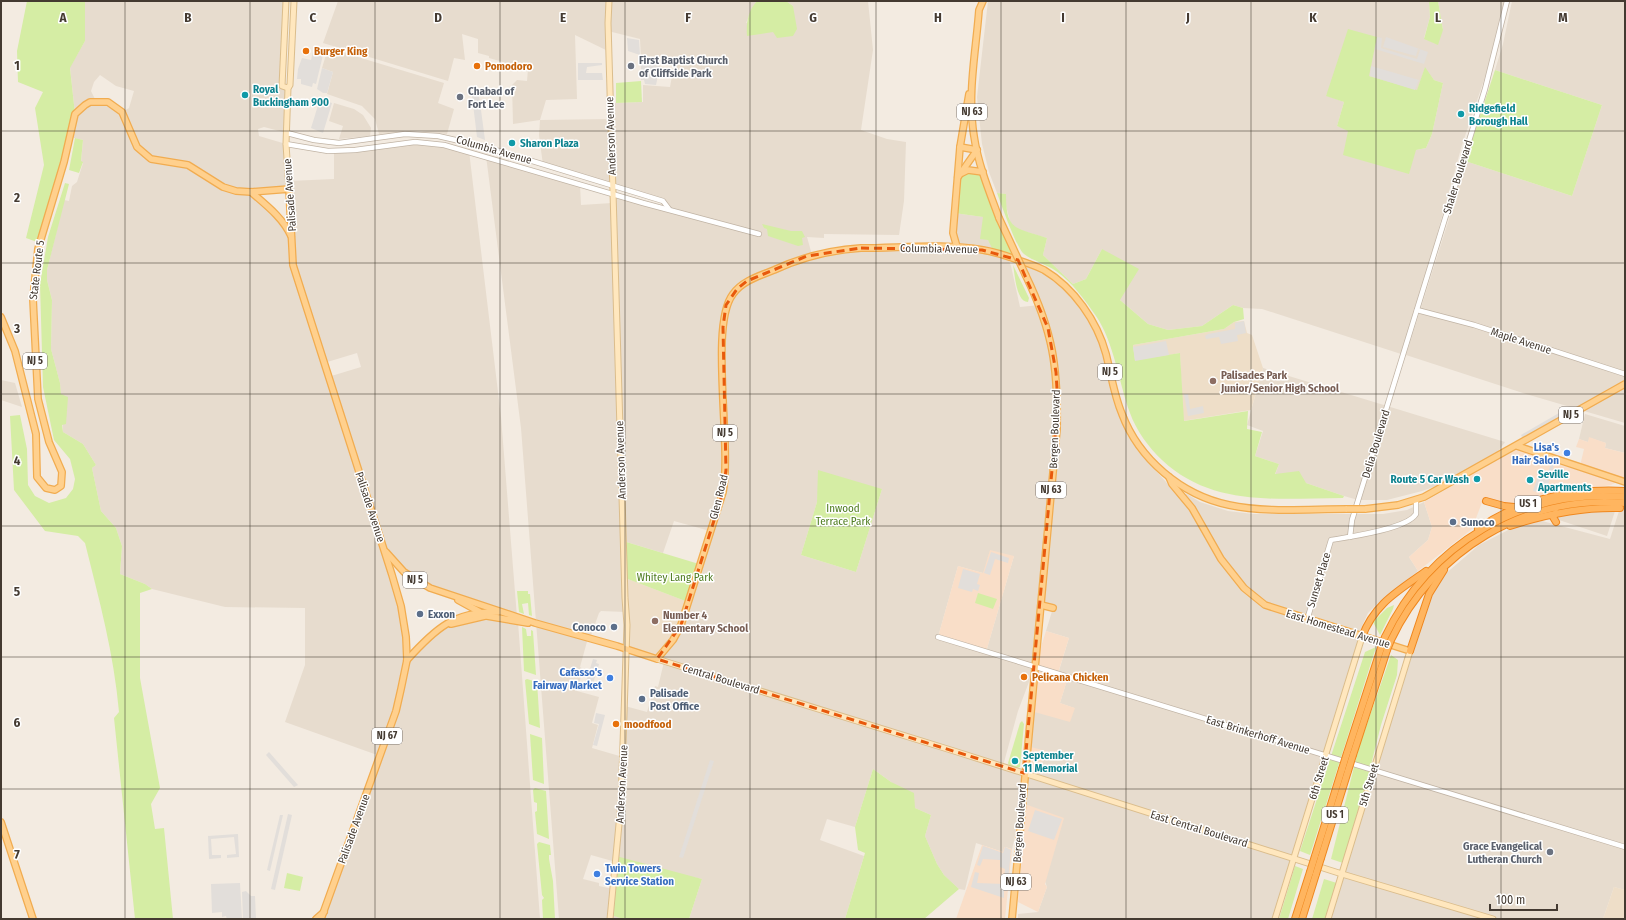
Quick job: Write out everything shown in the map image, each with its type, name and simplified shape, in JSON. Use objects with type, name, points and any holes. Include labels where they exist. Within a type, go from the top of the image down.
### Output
[{"type":"highway","name":"US 1","points":[[1302,919],[1313,873],[1384,649],[1409,596],[1437,563],[1471,536],[1475,531],[1491,520],[1526,504],[1574,493],[1625,491]]},
{"type":"highway","points":[[1471,536],[1513,515],[1546,503],[1583,497],[1625,497]]},
{"type":"highway","points":[[1486,501],[1508,507],[1526,504]]},
{"type":"highway","points":[[1488,534],[1525,516],[1556,507],[1587,502],[1625,503]]},
{"type":"highway","name":"US 1","points":[[1388,639],[1431,579],[1450,560],[1488,534],[1556,513],[1591,508],[1622,509]]},
{"type":"highway","points":[[1556,513],[1553,517],[1556,522]]},
{"type":"highway","points":[[1410,651],[1429,594],[1450,560]]},
{"type":"highway","points":[[1362,637],[1370,618],[1380,606],[1437,563]]},
{"type":"highway","name":"US 1","points":[[1295,919],[1313,873]]},
{"type":"main road","name":"Palisade Avenue","points":[[286,1],[282,86],[288,88]]},
{"type":"main road","name":"Palisade Avenue","points":[[294,1],[286,144],[293,240],[293,265],[401,606],[406,637],[407,660],[396,710],[321,919]]},
{"type":"main road","name":"Anderson Avenue","points":[[608,1],[612,194],[627,651],[621,804],[610,919]]},
{"type":"main road","name":"Bergen Boulevard","points":[[983,1],[979,10],[972,74],[972,122],[977,150],[999,218],[1040,305],[1048,328],[1057,382],[1057,429],[1024,773],[1012,919]]},
{"type":"main road","points":[[957,247],[953,233],[960,175],[960,147],[972,74]]},
{"type":"main road","name":"State Route 5","points":[[1,317],[15,351],[36,434],[38,477],[46,488],[55,490],[61,486],[63,477],[49,442],[38,399],[33,323],[34,284],[43,229],[64,162],[75,114],[85,104],[90,102],[101,101],[114,105],[126,117],[134,141],[146,155],[161,161],[188,165],[223,187],[236,191],[251,192],[289,189]]},
{"type":"main road","points":[[960,147],[977,150],[960,175]]},
{"type":"main road","points":[[960,175],[968,170],[983,172]]},
{"type":"main road","points":[[251,192],[270,208],[285,225],[293,240]]},
{"type":"main road","name":"Columbia Avenue","points":[[729,298],[747,281],[808,256],[831,251],[861,248],[957,247],[992,252],[1045,270],[1069,290],[1088,315],[1104,348],[1117,401],[1127,426],[1146,456],[1169,477]]},
{"type":"main road","name":"Glen Road","points":[[657,660],[673,640],[681,625],[725,481],[723,334],[724,311],[729,298]]},
{"type":"main road","name":"NJ 5","points":[[1169,477],[1201,496],[1229,506],[1258,509],[1365,509],[1389,507],[1416,500],[1517,446],[1625,384]]},
{"type":"main road","points":[[1517,446],[1625,482]]},
{"type":"main road","name":"East Homestead Avenue","points":[[1169,477],[1172,484],[1192,508],[1220,559],[1244,588],[1265,605],[1307,620],[1410,651]]},
{"type":"main road","name":"Central Boulevard","points":[[382,547],[394,562],[410,577],[430,588],[457,598],[535,623],[617,646],[627,651],[906,737]]},
{"type":"main road","name":"Central Boulevard","points":[[457,598],[459,601],[487,616],[535,623]]},
{"type":"main road","points":[[1040,605],[1053,608]]},
{"type":"main road","name":"Central Boulevard","points":[[407,660],[423,643],[461,616],[478,612],[501,612]]},
{"type":"main road","name":"Central Boulevard","points":[[445,626],[472,618],[487,616]]},
{"type":"main road","name":"6th Street","points":[[1275,919],[1362,637]]},
{"type":"main road","name":"5th Street","points":[[1328,919],[1410,651]]},
{"type":"main road","name":"East Central Boulevard","points":[[906,737],[1342,874],[1391,887],[1493,919]]},
{"type":"main road","points":[[1,822],[33,919]]},
{"type":"main road","points":[[316,919],[324,912]]},
{"type":"street","name":"Shaler Boulevard","points":[[1404,352],[1485,89],[1507,1]]},
{"type":"street","name":"Columbia Avenue","points":[[287,133],[314,140],[338,142],[352,142],[405,134],[438,136],[486,147],[663,201],[669,210]]},
{"type":"street","name":"Columbia Avenue","points":[[286,144],[328,151],[355,150],[415,142],[444,145],[612,194],[759,234]]},
{"type":"street","name":"Maple Avenue","points":[[1417,310],[1474,325],[1625,374]]},
{"type":"street","name":"Delia Boulevard","points":[[1350,537],[1351,525],[1404,352]]},
{"type":"street","points":[[1350,537],[1372,533],[1412,520],[1417,510],[1416,500]]},
{"type":"street","name":"Sunset Place","points":[[1307,620],[1331,540],[1350,537]]},
{"type":"street","name":"East Brinkerhoff Avenue","points":[[938,637],[1625,847]]},
{"type":"highlighted area","points":[[861,248],[982,250],[1018,260],[1048,328],[1056,372],[1058,405],[1024,773],[657,659],[681,625],[723,492],[726,470],[723,327],[726,305],[737,289],[747,281],[807,256]]},
{"type":"shaded area","points":[[85,1],[286,1],[282,86],[288,88],[287,133],[264,127],[258,129],[259,136],[286,144],[289,181],[334,179],[334,151],[415,142],[469,151],[501,417],[517,617],[421,584],[387,554],[401,606],[407,660],[445,626],[487,616],[518,622],[540,919],[321,919],[380,756],[285,722],[305,665],[305,608],[225,607],[152,589],[145,584],[120,574],[122,546],[116,528],[101,511],[92,468],[96,465],[83,444],[63,432],[60,383],[51,349],[52,300],[47,280],[47,270],[64,200],[69,201],[72,186],[77,182],[83,163],[81,162],[83,140],[70,137],[75,114],[70,67],[85,41]],"holes":[[[100,75],[116,86],[134,91],[129,108],[122,112],[101,101],[96,101],[91,91],[94,82]],[[289,189],[289,230],[252,193]],[[357,353],[361,367],[328,377],[324,363]]]},
{"type":"shaded area","points":[[338,1],[757,1],[746,23],[793,6],[786,1],[868,1],[873,50],[861,130],[887,139],[906,142],[904,201],[899,235],[824,234],[824,238],[807,237],[812,255],[831,251],[956,247],[954,213],[983,217],[988,240],[1007,256],[1011,266],[1020,307],[1040,305],[1018,260],[1036,266],[1065,287],[1095,326],[1117,401],[1137,450],[1176,493],[1187,494],[1200,502],[1228,511],[1253,514],[1383,514],[1407,510],[1424,502],[1432,527],[1428,540],[1409,557],[1418,571],[1375,606],[1368,613],[1362,626],[1342,703],[1275,919],[1018,919],[1018,914],[1038,912],[1047,887],[1021,812],[1012,849],[1005,847],[1003,852],[976,843],[965,890],[959,889],[944,875],[937,864],[925,836],[931,815],[915,808],[891,782],[873,769],[855,827],[827,819],[820,840],[864,856],[845,919],[689,919],[702,879],[616,862],[591,855],[583,879],[599,883],[599,886],[613,889],[611,914],[623,919],[559,919],[521,428],[486,156],[580,184],[581,205],[612,203],[612,194],[668,209],[663,201],[543,165],[539,135],[540,120],[513,124],[512,85],[517,80],[527,81],[528,69],[489,58],[489,56],[478,53],[478,39],[462,34],[465,60],[454,58],[448,81],[323,43]],"holes":[[[608,31],[640,39],[641,58],[674,65],[670,87],[643,85],[643,102],[610,103],[610,119],[540,120],[546,100],[577,99],[575,35],[608,51]],[[819,483],[882,489],[856,572],[801,555],[817,502]],[[674,521],[710,531],[673,640],[657,659],[664,662],[658,687],[655,686],[647,712],[625,706],[623,757],[592,748],[598,725],[592,723],[599,697],[577,691],[583,669],[580,667],[588,638],[590,638],[599,613],[601,611],[626,612],[623,541],[663,553]],[[1014,556],[986,652],[938,637],[958,566],[983,573]],[[1041,605],[1053,608],[1046,631],[1069,638],[1058,674],[1068,677],[1060,703],[1074,708],[1031,711],[1027,746],[1037,777],[1003,766],[1018,711],[1035,666]]]},
{"type":"shaded area","points":[[988,1],[1429,1],[1430,17],[1424,38],[1443,30],[1438,1],[1504,1],[1486,74],[1462,145],[1431,256],[1401,354],[1262,309],[1243,308],[1233,305],[1202,326],[1168,330],[1148,324],[1120,300],[1102,249],[1086,279],[1073,284],[1043,255],[1047,238],[1016,229],[1011,225],[1006,206],[1006,194],[997,193],[989,172],[982,144],[977,97]],"holes":[[[1425,68],[1434,80],[1443,83],[1432,134],[1426,148],[1416,150],[1337,126],[1344,102],[1326,95],[1369,76],[1417,91]]]},
{"type":"shaded area","points":[[1512,1],[1625,1],[1625,423],[1526,394],[1406,355],[1449,219],[1465,161],[1572,196],[1602,105],[1495,70],[1503,44]]},
{"type":"shaded area","points":[[1377,37],[1382,38],[1381,48],[1417,59],[1420,50],[1418,49],[1416,56],[1383,47],[1386,37],[1428,52],[1424,64],[1375,49]]},
{"type":"shaded area","points":[[627,38],[639,40],[640,55],[628,51]]},
{"type":"shaded area","points":[[317,48],[324,51],[316,84],[313,83],[312,87],[301,84],[301,79],[297,79],[298,69],[302,58],[311,60],[313,52],[315,52]]},
{"type":"shaded area","points":[[328,48],[444,83],[438,103],[454,109],[447,134],[417,131],[379,134],[375,119],[362,106],[327,94],[333,72],[322,68]]},
{"type":"shaded area","points":[[578,63],[602,63],[602,65],[587,67],[586,73],[602,73],[603,80],[578,80]]},
{"type":"shaded area","points":[[641,63],[660,66],[656,85],[645,84],[644,80],[641,80]]},
{"type":"shaded area","points":[[1371,66],[1419,80],[1415,90],[1370,76]]},
{"type":"shaded area","points":[[322,68],[333,72],[327,93],[323,93],[317,89]]},
{"type":"shaded area","points":[[475,94],[479,95],[485,140],[477,137],[472,96]]},
{"type":"shaded area","points":[[320,99],[332,103],[323,133],[311,128]]},
{"type":"shaded area","points":[[334,103],[354,109],[363,115],[371,128],[370,136],[339,139],[343,126],[329,121]]},
{"type":"shaded area","points":[[1244,321],[1247,333],[1252,335],[1263,368],[1251,410],[1183,421],[1180,353],[1135,361],[1133,345],[1224,329],[1234,322]]},
{"type":"shaded area","points":[[1244,321],[1246,333],[1237,335],[1238,341],[1221,344],[1219,337],[1206,339],[1205,336],[1208,334],[1235,329],[1235,323]]},
{"type":"shaded area","points":[[1166,341],[1169,355],[1135,361],[1133,347]]},
{"type":"shaded area","points":[[1263,368],[1505,442],[1496,454],[1456,479],[1422,491],[1387,500],[1358,500],[1306,483],[1275,475],[1279,464],[1255,456],[1263,431],[1247,425]]},
{"type":"shaded area","points":[[1,380],[15,383],[22,407],[1,400]]},
{"type":"shaded area","points":[[1184,394],[1188,394],[1190,409],[1203,406],[1204,413],[1188,416]]},
{"type":"shaded area","points":[[1559,413],[1562,417],[1523,439],[1521,435]]},
{"type":"shaded area","points":[[1585,414],[1625,426],[1625,453],[1605,448],[1606,443],[1590,438],[1588,442],[1579,439]]},
{"type":"shaded area","points":[[1589,437],[1606,443],[1605,448],[1625,453],[1625,482],[1580,466],[1584,449],[1576,447],[1579,439],[1588,442]]},
{"type":"shaded area","points":[[1519,448],[1551,462],[1617,482],[1611,485],[1541,496],[1514,505],[1484,497],[1472,529],[1418,571],[1409,557],[1428,540],[1432,527],[1424,502]]},
{"type":"shaded area","points":[[1551,464],[1554,465],[1546,492],[1538,489],[1537,492],[1533,491],[1540,469],[1548,472]]},
{"type":"shaded area","points":[[1620,508],[1625,509],[1625,890],[1614,887],[1603,919],[1328,919],[1431,596],[1444,575],[1479,545],[1514,527],[1526,523],[1542,521],[1610,539]]},
{"type":"shaded area","points":[[1591,511],[1615,511],[1607,536],[1556,519],[1559,515]]},
{"type":"shaded area","points":[[990,550],[1014,556],[986,652],[938,637],[958,566],[983,573]]},
{"type":"shaded area","points":[[991,552],[1009,558],[1008,563],[995,559],[990,575],[984,573]]},
{"type":"shaded area","points":[[963,569],[980,574],[977,584],[980,585],[978,591],[973,589],[972,592],[958,588]]},
{"type":"shaded area","name":"Number 4 Elementary School","points":[[625,578],[688,602],[681,625],[657,659],[627,651]]},
{"type":"shaded area","points":[[1046,631],[1069,638],[1058,673],[1068,677],[1060,703],[1075,708],[1070,722],[1031,711],[1035,666]]},
{"type":"shaded area","points":[[593,659],[597,660],[596,663],[599,664],[591,690],[584,688]]},
{"type":"shaded area","points":[[596,713],[605,715],[597,746],[593,745],[599,724],[594,723]]},
{"type":"shaded area","points":[[1027,746],[1046,751],[1038,777],[1024,773]]},
{"type":"shaded area","points":[[269,752],[298,785],[294,787],[266,755]]},
{"type":"shaded area","points":[[710,760],[714,761],[683,858],[679,857]]},
{"type":"shaded area","points":[[1022,803],[1064,818],[1045,884],[1047,887],[1038,912],[1018,902],[1022,856]]},
{"type":"shaded area","points":[[1035,810],[1062,819],[1054,840],[1028,831]]},
{"type":"shaded area","points":[[288,814],[292,815],[275,890],[271,889]]},
{"type":"shaded area","points":[[280,815],[283,815],[270,871],[267,870]]},
{"type":"shaded area","points":[[238,834],[239,857],[227,858],[227,855],[236,854],[234,837],[211,839],[212,855],[221,855],[221,858],[209,859],[208,836]]},
{"type":"shaded area","points":[[982,845],[1003,852],[1004,847],[1012,849],[1005,919],[956,919]]},
{"type":"shaded area","points":[[983,846],[1003,853],[1005,847],[1011,850],[1007,891],[1004,891],[1004,898],[971,887],[975,872],[979,873],[977,883],[1004,884],[1005,869],[1000,867],[1000,860],[983,859],[980,866],[977,865]]},
{"type":"shaded area","points":[[240,883],[242,919],[227,919],[226,916],[222,917],[222,912],[212,913],[211,884]]},
{"type":"shaded area","points":[[1614,887],[1625,890],[1625,919],[1603,919]]},
{"type":"shaded area","points":[[246,891],[251,896],[255,896],[256,919],[243,919],[242,892]]},
{"type":"green space","points":[[27,1],[85,1],[85,41],[70,68],[75,114],[40,243],[26,238],[44,165],[35,108],[43,92],[18,82],[17,51]]},
{"type":"green space","points":[[757,1],[786,1],[793,6],[797,29],[793,36],[777,38],[773,32],[747,36],[748,17]]},
{"type":"green space","points":[[1429,1],[1438,1],[1443,30],[1438,45],[1424,39],[1430,17]]},
{"type":"green space","points":[[1348,29],[1377,37],[1369,76],[1417,90],[1425,67],[1434,80],[1443,83],[1432,134],[1426,148],[1416,150],[1409,174],[1343,155],[1348,131],[1337,126],[1344,102],[1326,96]]},
{"type":"green space","points":[[1495,70],[1602,105],[1572,196],[1465,161]]},
{"type":"green space","points":[[641,81],[642,102],[616,103],[616,83]]},
{"type":"green space","points":[[75,138],[83,140],[81,161],[83,162],[79,173],[69,170]]},
{"type":"green space","points":[[968,170],[983,172],[1018,260],[994,252],[988,240],[980,239],[983,217],[954,213],[958,177]]},
{"type":"green space","points":[[65,183],[69,184],[47,270],[47,280],[52,300],[51,349],[60,383],[61,394],[68,397],[66,424],[62,425],[63,432],[83,444],[96,465],[92,468],[101,511],[116,528],[122,546],[120,574],[145,584],[152,589],[140,593],[140,678],[160,788],[151,804],[155,829],[164,828],[173,919],[135,919],[114,718],[119,712],[117,690],[96,585],[85,543],[78,536],[45,531],[14,490],[10,416],[20,415],[27,449],[28,485],[35,496],[49,503],[66,498],[73,489],[75,479],[70,459],[54,440],[43,387],[40,284],[48,237]]},
{"type":"green space","points":[[997,193],[1006,194],[1008,215],[1011,222],[1015,226],[1047,238],[1043,255],[1073,284],[1086,279],[1102,249],[1139,269],[1120,300],[1148,324],[1168,330],[1202,326],[1233,305],[1243,308],[1244,319],[1234,322],[1224,329],[1133,345],[1135,360],[1180,353],[1184,421],[1248,411],[1247,429],[1262,432],[1255,456],[1279,464],[1275,474],[1299,471],[1306,483],[1344,496],[1343,498],[1271,499],[1225,493],[1203,486],[1182,475],[1162,460],[1152,450],[1136,426],[1126,401],[1112,350],[1096,316],[1078,292],[1062,275],[1024,254],[1017,244],[1009,226]]},
{"type":"green space","points":[[762,224],[791,231],[802,231],[805,237],[802,238],[803,245],[798,246],[768,236],[767,229],[764,228]]},
{"type":"green space","points":[[1013,265],[1029,298],[1028,302],[1024,301],[1019,293],[1015,281]]},
{"type":"green space","name":"Inwood Terrace Park","points":[[818,470],[882,489],[856,572],[801,555],[817,502]]},
{"type":"green space","name":"Whitey Lang Park","points":[[623,541],[699,564],[688,602],[625,578]]},
{"type":"green space","points":[[517,591],[528,591],[528,594],[530,594],[532,616],[529,615],[528,603],[522,604],[524,614],[519,612]]},
{"type":"green space","points":[[978,593],[997,599],[993,609],[975,603]]},
{"type":"green space","points":[[1394,605],[1380,635],[1373,622],[1387,608]]},
{"type":"green space","points":[[522,627],[526,629],[527,636],[531,636],[531,630],[533,631],[536,675],[524,671]]},
{"type":"green space","points":[[1376,647],[1310,855],[1300,851],[1365,652]]},
{"type":"green space","points":[[1391,655],[1398,660],[1397,675],[1381,725],[1346,864],[1331,859],[1359,747]]},
{"type":"green space","points":[[527,679],[537,682],[540,728],[529,724],[525,680]]},
{"type":"green space","points":[[1022,721],[1024,724],[1020,767],[1017,768],[1009,766],[1008,763],[1020,723]]},
{"type":"green space","points":[[530,734],[542,738],[544,784],[533,780]]},
{"type":"green space","points":[[873,769],[891,782],[914,793],[915,808],[931,815],[925,836],[937,864],[944,875],[959,889],[924,919],[845,919],[865,853],[858,850],[855,827]]},
{"type":"green space","points":[[535,788],[546,791],[549,839],[537,834],[535,812],[537,811],[537,803],[534,802],[533,790]]},
{"type":"green space","points":[[539,842],[550,845],[551,855],[549,855],[549,859],[553,881],[555,919],[543,919],[542,900],[544,898],[542,895],[537,844]]},
{"type":"green space","points":[[616,856],[702,879],[689,919],[623,919],[611,915]]},
{"type":"green space","points":[[1295,866],[1303,869],[1288,919],[1279,919]]},
{"type":"green space","points":[[287,873],[303,877],[300,891],[284,888]]},
{"type":"green space","points":[[1324,879],[1340,884],[1329,919],[1312,919]]},
{"type":"place","name":"Burger King","points":[[306,51]]},
{"type":"place","name":"Pomodoro","points":[[477,66]]},
{"type":"place","name":"First Baptist Church of Cliffside Park","points":[[631,66]]},
{"type":"place","name":"Royal Buckingham 900","points":[[245,95]]},
{"type":"place","name":"Chabad of Fort Lee","points":[[460,97]]},
{"type":"place","name":"Ridgefield Borough Hall","points":[[1461,114]]},
{"type":"place","name":"Sharon Plaza","points":[[512,143]]},
{"type":"place","name":"Palisades Park Junior/Senior High School","points":[[1213,381]]},
{"type":"place","name":"Lisa's Hair Salon","points":[[1567,453]]},
{"type":"place","name":"Route 5 Car Wash","points":[[1477,479]]},
{"type":"place","name":"Seville Apartments","points":[[1530,480]]},
{"type":"place","name":"Sunoco","points":[[1453,522]]},
{"type":"place","name":"Exxon","points":[[420,614]]},
{"type":"place","name":"Number 4 Elementary School","points":[[655,621]]},
{"type":"place","name":"Conoco","points":[[614,627]]},
{"type":"place","name":"Pelicana Chicken","points":[[1024,677]]},
{"type":"place","name":"Cafasso's Fairway Market","points":[[610,678]]},
{"type":"place","name":"Palisade Post Office","points":[[642,699]]},
{"type":"place","name":"moodfood","points":[[616,724]]},
{"type":"place","name":"September 11 Memorial","points":[[1015,761]]},
{"type":"place","name":"Grace Evangelical Lutheran Church","points":[[1550,852]]},
{"type":"place","name":"Twin Towers Service Station","points":[[597,874]]}]
